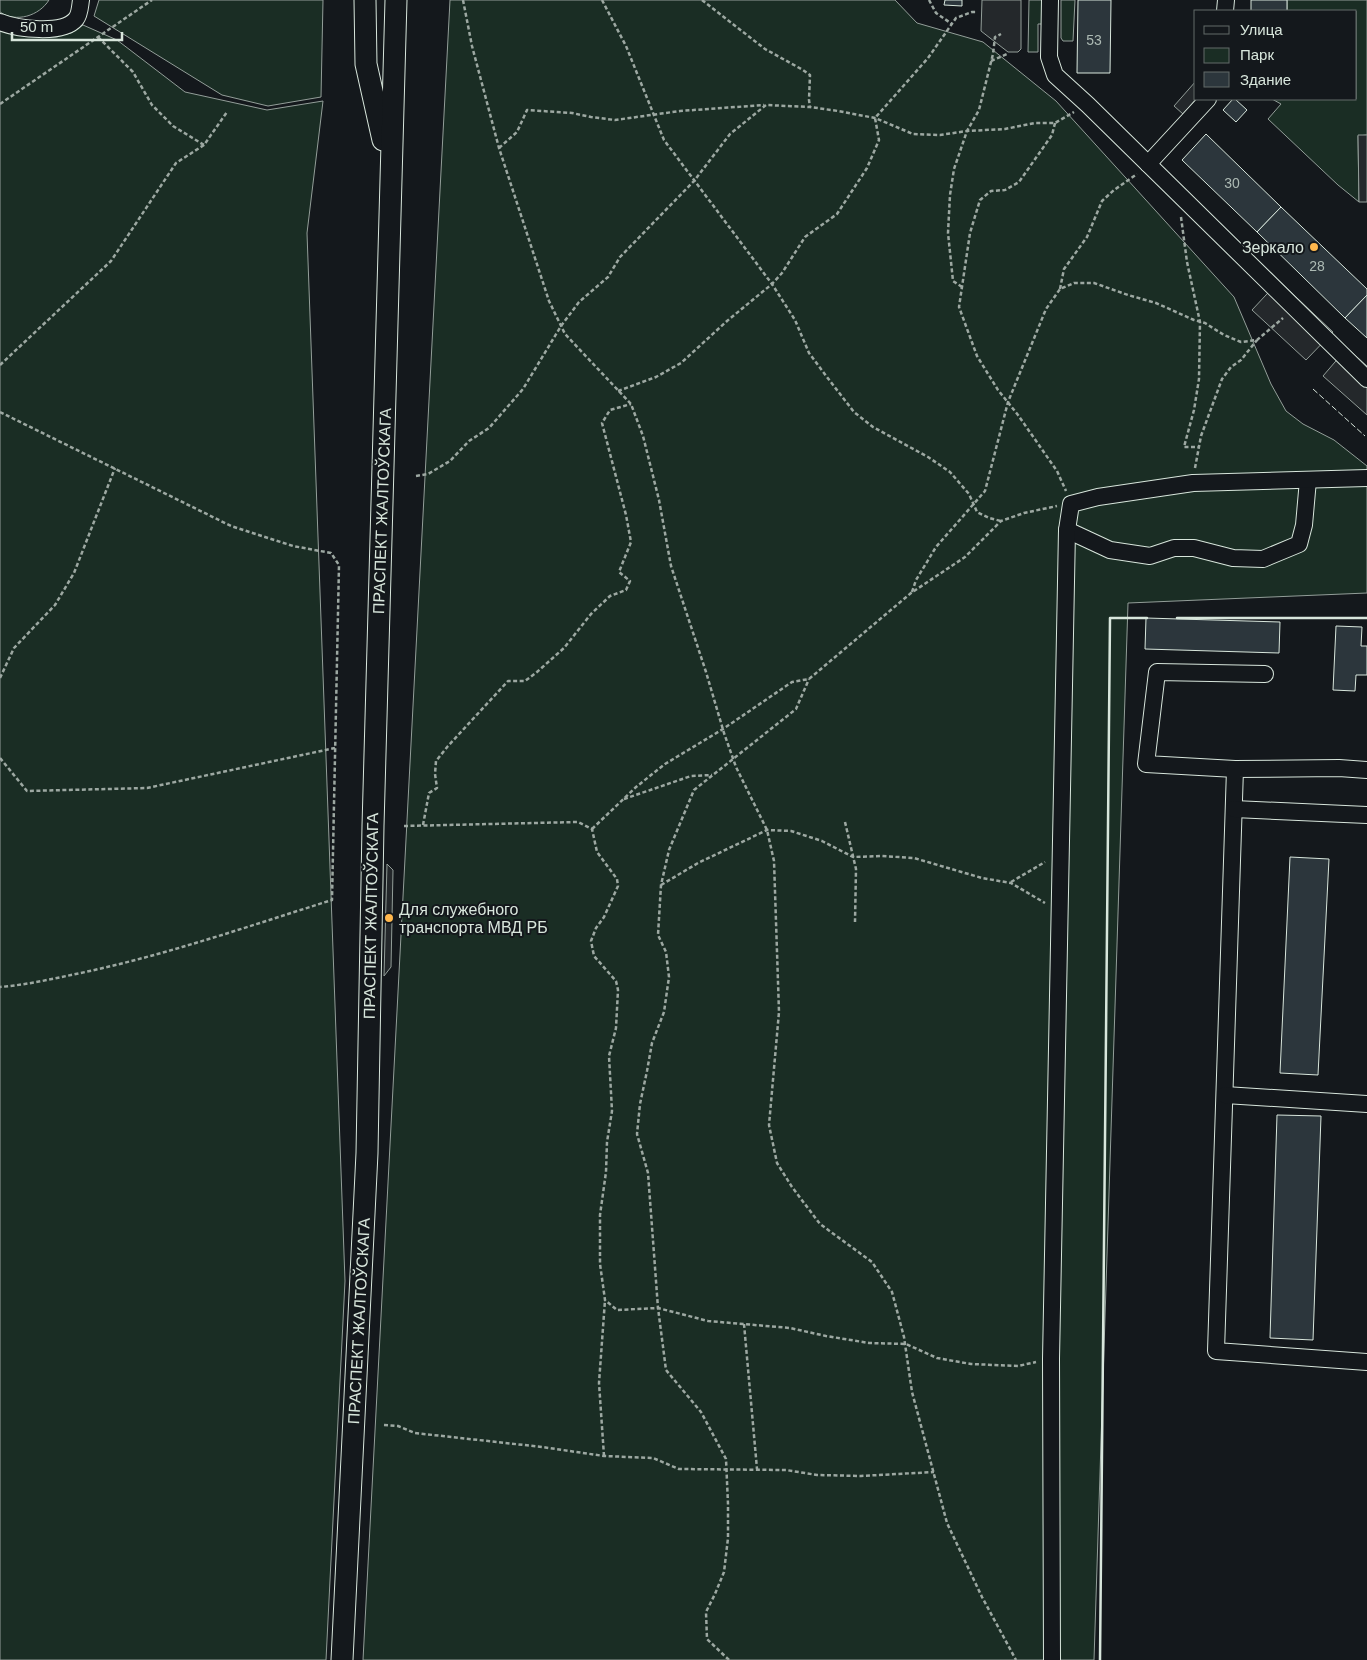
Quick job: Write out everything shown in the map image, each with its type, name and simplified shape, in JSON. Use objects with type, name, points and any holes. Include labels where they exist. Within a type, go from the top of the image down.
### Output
[{"type":"main road","name":"ПРАСПЕКТ ЖАЛТОЎСКАГА","points":[[365,0],[366,64],[390,172]]},
{"type":"main road","name":"ПРАСПЕКТ ЖАЛТОЎСКАГА","points":[[342,1660],[367,1153],[373,836],[396,0]]},
{"type":"lane","points":[[0,22],[14,27],[56,29],[68,25],[76,19],[81,0]]},
{"type":"lane","points":[[1050,0],[1049,58],[1055,75],[1088,105],[1367,379]]},
{"type":"lane","points":[[1148,164],[1207,100]]},
{"type":"lane","points":[[1052,1660],[1051,1359],[1059,911],[1068,530],[1071,504],[1098,497],[1193,483],[1367,478]]},
{"type":"lane","points":[[1068,530],[1110,550],[1142,555],[1150,556],[1174,548],[1194,548],[1233,558],[1263,559],[1300,544],[1304,525],[1308,480]]},
{"type":"lane","points":[[1265,674],[1157,672],[1146,764],[1235,769],[1339,768],[1367,770]]},
{"type":"lane","points":[[1235,769],[1216,1351],[1367,1362]]},
{"type":"lane","points":[[1234,809],[1367,815]]},
{"type":"lane","points":[[1225,1095],[1367,1104]]},
{"type":"path","points":[[0,104],[152,0]]},
{"type":"path","points":[[463,0],[472,46],[499,148],[549,301],[565,334],[631,404],[643,436],[659,500],[671,566],[723,729],[733,759],[767,830],[774,861],[779,1012],[769,1125],[777,1163],[792,1187],[820,1224],[872,1262],[892,1292],[906,1344],[912,1392],[947,1523],[982,1597],[1016,1660]]},
{"type":"path","points":[[602,0],[626,46],[664,140],[772,284],[796,320],[809,353],[854,412],[881,432],[928,457],[950,472],[970,494],[977,512],[989,518],[1001,520]]},
{"type":"path","points":[[702,0],[765,49],[810,75],[810,107]]},
{"type":"path","points":[[929,0],[936,13],[952,24]]},
{"type":"path","points":[[875,118],[928,58],[956,18],[977,12]]},
{"type":"path","points":[[962,287],[953,281],[948,234],[950,196],[954,169],[966,130],[979,110],[995,37],[1001,34]]},
{"type":"path","points":[[98,37],[133,72],[152,105],[174,126],[204,146]]},
{"type":"path","points":[[991,61],[1007,54]]},
{"type":"path","points":[[499,148],[517,132],[527,110],[564,112],[615,120],[652,114],[766,105],[810,107],[875,118],[914,134],[940,135],[966,130],[1005,129],[1034,123],[1055,123],[1088,105]]},
{"type":"path","points":[[416,476],[428,474],[450,461],[469,441],[489,428],[524,388],[561,326],[579,302],[608,277],[620,257],[694,181],[730,134],[766,105]]},
{"type":"path","points":[[0,365],[111,261],[176,163],[204,146],[227,112]]},
{"type":"path","points":[[618,391],[656,377],[681,363],[727,321],[772,284],[782,273],[805,236],[837,214],[868,168],[879,140],[875,118]]},
{"type":"path","points":[[729,1660],[706,1639],[706,1612],[724,1572],[728,1538],[726,1459],[701,1412],[666,1370],[658,1308],[648,1173],[637,1134],[640,1104],[652,1043],[664,1012],[669,977],[666,952],[658,935],[661,884],[668,850],[694,790],[796,709],[810,679],[911,593],[966,557],[1001,520],[1024,512],[1071,504],[1057,472],[998,390],[978,356],[959,308],[970,233],[980,200],[991,191],[1005,190],[1019,182],[1052,135],[1055,123]]},
{"type":"path","points":[[911,593],[916,580],[936,547],[985,491],[1008,402],[1046,309],[1060,289],[1064,268],[1087,237],[1102,202],[1148,164]]},
{"type":"path","points":[[1181,196],[1180,214],[1187,262],[1200,322],[1199,379],[1194,410],[1184,447],[1199,447]]},
{"type":"path","points":[[1060,289],[1074,283],[1094,283],[1156,303],[1205,323],[1224,335],[1242,342],[1257,340]]},
{"type":"path","points":[[1193,483],[1199,447],[1222,379],[1257,340],[1295,309]]},
{"type":"path","points":[[422,826],[429,793],[437,788],[436,761],[448,746],[508,681],[525,681],[537,672],[564,648],[591,614],[610,596],[626,590],[630,581],[619,572],[631,542],[626,515],[602,423],[610,410],[631,404]]},
{"type":"path","points":[[0,412],[231,526],[293,546],[331,553],[339,565],[332,900],[175,950],[108,968],[21,986],[0,988]]},
{"type":"path","points":[[0,678],[14,648],[55,605],[74,573],[115,468]]},
{"type":"path","points":[[592,828],[665,764],[723,729],[792,682],[810,679]]},
{"type":"path","points":[[0,758],[27,791],[146,788],[335,748]]},
{"type":"path","points":[[623,800],[691,776],[713,775]]},
{"type":"path","points":[[404,826],[578,822],[592,828]]},
{"type":"path","points":[[845,822],[856,869],[855,922]]},
{"type":"path","points":[[592,828],[597,852],[618,879],[618,886],[604,917],[596,928],[592,941],[594,956],[616,980],[618,990],[616,1028],[608,1056],[612,1111],[600,1215],[600,1264],[605,1300],[599,1382],[604,1456]]},
{"type":"path","points":[[661,884],[698,863],[767,830],[791,831],[822,841],[853,857],[914,858],[982,878],[1010,883],[1059,911]]},
{"type":"path","points":[[1010,883],[1032,871],[1061,851]]},
{"type":"path","points":[[605,1300],[617,1310],[658,1308],[708,1321],[790,1328],[869,1343],[906,1344],[937,1358],[971,1364],[1018,1366],[1051,1359]]},
{"type":"path","points":[[744,1323],[757,1469]]},
{"type":"path","points":[[384,1425],[398,1426],[415,1433],[604,1456],[654,1458],[679,1468],[786,1470],[817,1475],[899,1475],[934,1472]]},
{"type":"green space","points":[[0,0],[49,0],[45,6],[33,14],[13,17],[0,12]]},
{"type":"green space","points":[[99,0],[323,0],[321,97],[268,106],[222,95],[94,16]]},
{"type":"green space","points":[[450,0],[895,0],[917,23],[983,42],[1056,101],[1234,297],[1271,384],[1286,411],[1303,424],[1334,440],[1367,466],[1367,593],[1128,603],[1094,1660],[363,1660]]},
{"type":"green space","points":[[1029,0],[1046,0],[1046,24],[1038,24],[1038,52],[1028,52]]},
{"type":"green space","points":[[1061,0],[1075,0],[1073,41],[1063,41],[1061,38]]},
{"type":"green space","points":[[1287,0],[1367,0],[1367,135],[1358,136],[1359,202],[1338,185],[1268,119],[1281,104],[1274,100],[1357,100],[1357,10],[1287,10]]},
{"type":"green space","points":[[83,25],[117,40],[185,92],[267,110],[323,101],[307,233],[345,1281],[326,1660],[0,1660],[0,29],[11,34],[56,36],[71,33]]},
{"type":"shaded area","points":[[982,0],[1021,0],[1021,49],[1018,52],[1008,52],[981,31]]},
{"type":"shaded area","points":[[1194,83],[1195,100],[1183,114],[1174,106]]},
{"type":"shaded area","points":[[1358,135],[1367,135],[1367,202],[1359,202]]},
{"type":"shaded area","points":[[1279,281],[1333,332],[1306,360],[1252,310]]},
{"type":"shaded area","points":[[1347,348],[1367,366],[1367,415],[1323,376]]},
{"type":"shaded area","name":"Для служебного транспорта МВД РБ","points":[[387,864],[393,870],[391,967],[384,976]]},
{"type":"building","points":[[945,0],[962,0],[962,6],[944,5]]},
{"type":"building","points":[[1078,0],[1111,0],[1110,73],[1077,73]]},
{"type":"building","points":[[1251,0],[1287,0],[1287,10],[1251,10]]},
{"type":"building","points":[[1232,100],[1236,100],[1247,110],[1236,122],[1223,110]]},
{"type":"building","points":[[1206,134],[1281,207],[1257,232],[1182,160]]},
{"type":"building","points":[[1281,207],[1367,289],[1367,295],[1345,318],[1257,232]]},
{"type":"building","points":[[1367,295],[1367,338],[1345,318]]},
{"type":"building","points":[[1146,618],[1280,622],[1279,653],[1145,649]]},
{"type":"building","points":[[1336,626],[1362,627],[1361,646],[1367,646],[1367,675],[1356,675],[1355,691],[1333,690]]},
{"type":"building","points":[[1290,857],[1329,859],[1318,1075],[1280,1073]]},
{"type":"building","points":[[1277,1115],[1321,1116],[1313,1340],[1270,1338]]},
{"type":"fence","points":[[1313,389],[1365,436]]},
{"type":"wall","points":[[1100,1660],[1110,618],[1147,618]]},
{"type":"wall","points":[[1177,618],[1367,618]]},
{"type":"place","name":"Зеркало","points":[[1314,247]]},
{"type":"place","name":"Для служебного транспорта МВД РБ","points":[[389,918]]}]
